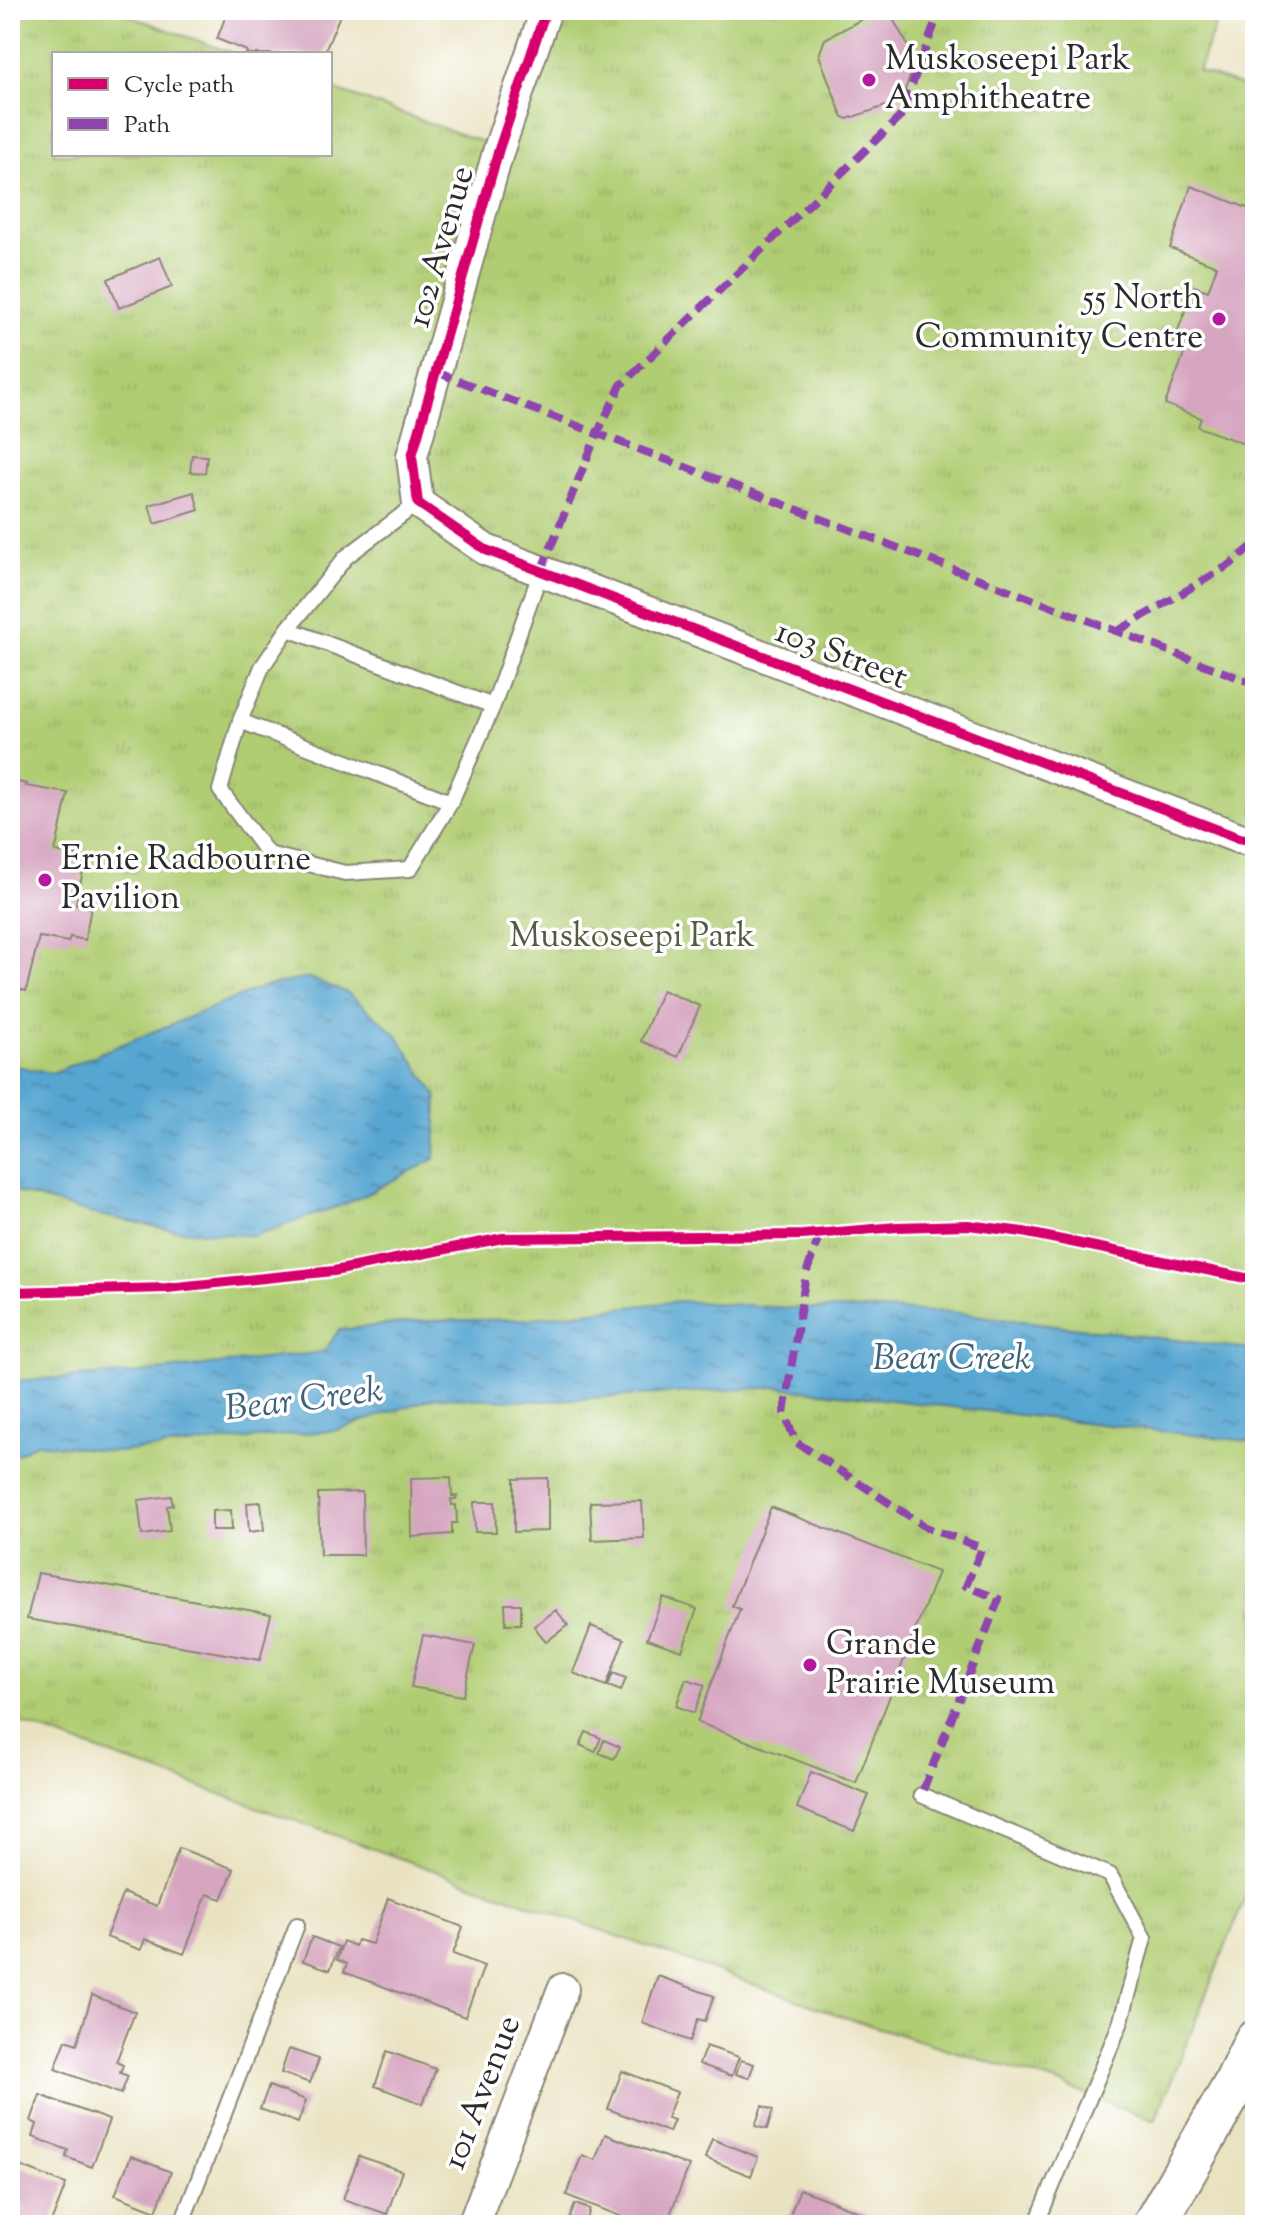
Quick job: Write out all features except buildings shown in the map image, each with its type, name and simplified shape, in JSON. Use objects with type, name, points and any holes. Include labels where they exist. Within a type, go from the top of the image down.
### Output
[{"type":"main road","points":[[1154,2225],[1234,2086],[1255,2042]]},
{"type":"street","name":"102 Avenue","points":[[418,503],[412,456],[499,149],[546,10]]},
{"type":"street","name":"103 Street","points":[[418,503],[486,550],[1247,839]]},
{"type":"street","name":"101 Avenue","points":[[473,2225],[563,1989]]},
{"type":"lane","points":[[418,503],[346,557],[262,667],[240,721],[220,790],[268,854],[345,873],[410,869],[451,802],[493,706],[541,571]]},
{"type":"lane","points":[[288,629],[493,706]]},
{"type":"lane","points":[[240,721],[451,802]]},
{"type":"lane","points":[[921,1795],[1110,1875],[1144,1938],[1120,2024],[1036,2225]]},
{"type":"lane","points":[[181,2225],[297,1925]]},
{"type":"green space","name":"Muskoseepi Park","points":[[10,10],[131,10],[129,16],[229,52],[52,52],[52,156],[332,156],[332,89],[499,148],[546,10],[1221,10],[1198,71],[1255,91],[1255,1873],[1155,2121],[1057,2083],[847,2018],[10,1719]]},
{"type":"water","points":[[309,978],[348,993],[396,1034],[437,1096],[435,1159],[353,1201],[253,1236],[168,1229],[89,1213],[10,1190],[10,1065],[52,1073],[265,986]]},
{"type":"water","name":"Bear Creek","points":[[679,1301],[789,1308],[951,1312],[1255,1350],[1255,1442],[778,1387],[541,1401],[436,1397],[337,1430],[118,1452],[36,1443],[18,1454],[10,1454],[10,1381],[130,1374],[324,1352],[339,1330],[420,1321],[524,1319]]},
{"type":"marked path","points":[[541,571],[597,434],[621,385],[900,117],[940,10]]},
{"type":"marked path","points":[[436,372],[1250,682],[1255,681]]},
{"type":"marked path","points":[[1118,631],[1231,564],[1255,544]]},
{"type":"marked path","points":[[820,1234],[806,1274],[784,1413],[796,1442],[926,1527],[982,1548],[966,1586],[999,1599],[921,1795]]},
{"type":"cycle path","points":[[546,10],[499,149],[412,456],[418,503],[486,550],[1239,838],[1255,841]]},
{"type":"cycle path","points":[[10,1292],[167,1288],[334,1271],[503,1238],[803,1235],[968,1225],[1023,1232],[1255,1280]]},
{"type":"place","name":"Muskoseepi Park Amphitheatre","points":[[869,80]]},
{"type":"place","name":"55 North Community Centre","points":[[1219,319]]},
{"type":"place","name":"Ernie Radbourne Pavilion","points":[[45,880]]},
{"type":"place","name":"Grande Prairie Museum","points":[[810,1665]]}]
